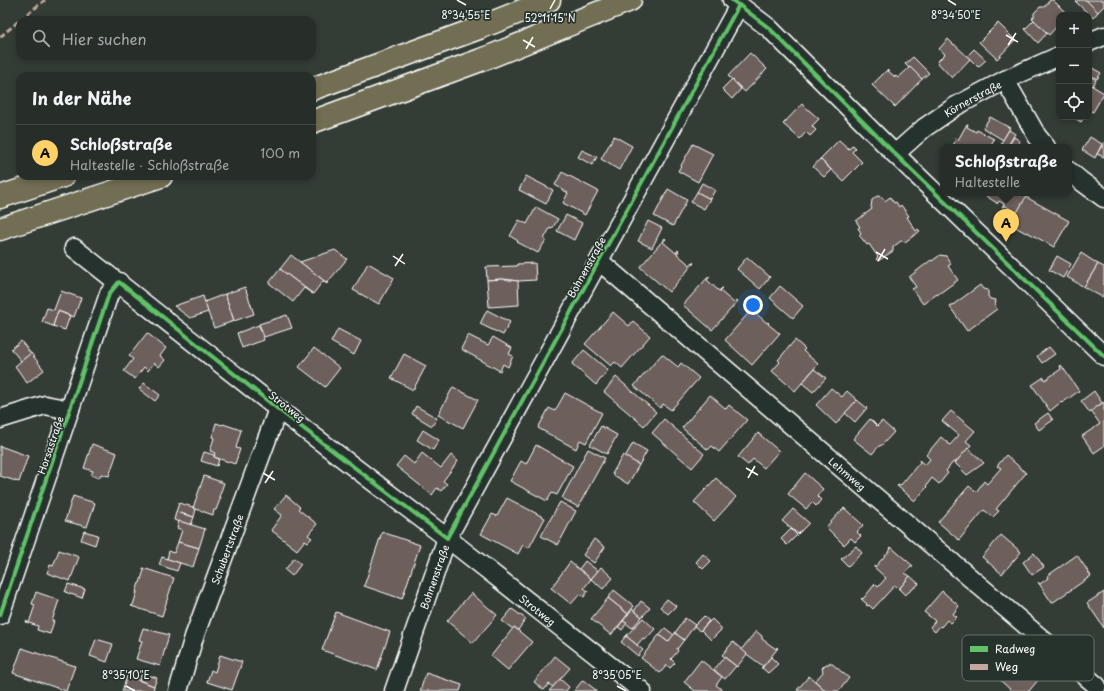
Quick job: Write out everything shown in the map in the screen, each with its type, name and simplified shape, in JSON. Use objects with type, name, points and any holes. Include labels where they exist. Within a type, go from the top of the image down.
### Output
[{"type":"highway","points":[[316,88],[479,28],[549,0]]},
{"type":"highway","points":[[316,121],[489,57],[630,0]]},
{"type":"highway","points":[[0,197],[51,180]]},
{"type":"highway","points":[[0,229],[149,180]]},
{"type":"street","points":[[735,2],[769,28],[895,154],[1104,356]]},
{"type":"street","name":"Bohnenstraße","points":[[394,691],[447,538],[599,261],[735,2]]},
{"type":"street","points":[[1092,41],[1104,36]]},
{"type":"street","name":"Körnerstraße","points":[[895,154],[924,128],[956,106],[1005,80],[1056,57]]},
{"type":"street","points":[[1005,80],[1037,136],[1044,144]]},
{"type":"street","points":[[1072,174],[1104,198]]},
{"type":"street","name":"Strotweg","points":[[74,248],[278,409],[447,538],[642,691]]},
{"type":"street","name":"Lehmweg","points":[[599,261],[1037,635]]},
{"type":"street","name":"Horsastraße","points":[[0,615],[110,294],[119,282]]},
{"type":"street","points":[[0,419],[45,405],[70,410]]},
{"type":"street","name":"Schubertstraße","points":[[178,691],[194,637],[278,409]]},
{"type":"building","points":[[1050,0],[1053,0],[1065,12],[1056,12],[1056,27],[1049,35],[1032,18],[1034,17],[1034,13],[1040,7],[1044,7]]},
{"type":"building","points":[[1078,0],[1086,0],[1098,12],[1093,18],[1092,12],[1087,12],[1076,2]]},
{"type":"building","points":[[1086,0],[1104,0],[1104,6],[1098,12]]},
{"type":"building","points":[[1034,20],[1047,33],[1038,43],[1025,29]]},
{"type":"building","points":[[998,23],[1015,40],[997,59],[979,42]]},
{"type":"building","points":[[948,39],[970,59],[952,78],[937,62],[945,54],[939,49]]},
{"type":"building","points":[[974,49],[986,60],[978,67],[967,56]]},
{"type":"building","points":[[750,53],[767,69],[745,92],[728,76]]},
{"type":"building","points":[[913,57],[929,73],[922,79],[905,64]]},
{"type":"building","points":[[910,67],[922,79],[895,107],[872,85],[887,70],[898,78]]},
{"type":"building","points":[[1092,68],[1101,73],[1097,79],[1092,76]]},
{"type":"building","points":[[1092,77],[1096,80],[1092,86]]},
{"type":"building","points":[[732,79],[741,89],[732,99],[722,89]]},
{"type":"building","points":[[1092,86],[1104,93],[1092,112]]},
{"type":"building","points":[[802,104],[819,119],[812,126],[816,130],[810,136],[806,132],[800,139],[783,124]]},
{"type":"building","points":[[990,117],[1010,128],[1003,140],[983,128]]},
{"type":"building","points":[[967,124],[967,127],[976,132],[977,130],[994,139],[992,144],[954,144],[956,140],[955,138],[958,140]]},
{"type":"building","points":[[1009,130],[1015,134],[1009,144],[1001,143]]},
{"type":"building","points":[[614,136],[632,146],[619,170],[601,159]]},
{"type":"building","points":[[1014,137],[1020,141],[1018,144],[1010,144]]},
{"type":"building","points":[[1090,137],[1102,144],[1095,158],[1082,150]]},
{"type":"building","points":[[839,140],[849,149],[853,145],[856,148],[852,152],[862,162],[843,181],[820,159]]},
{"type":"building","points":[[1104,142],[1104,157],[1097,154]]},
{"type":"building","points":[[693,144],[713,154],[698,182],[678,171]]},
{"type":"building","points":[[582,150],[597,157],[592,165],[578,157]]},
{"type":"building","points":[[820,159],[831,170],[824,177],[813,167]]},
{"type":"building","points":[[562,172],[598,191],[585,215],[563,203],[568,193],[555,185]]},
{"type":"building","points":[[526,176],[553,190],[546,204],[519,190]]},
{"type":"building","points":[[702,183],[715,190],[710,199],[697,192]]},
{"type":"building","points":[[668,189],[687,200],[673,226],[654,216]]},
{"type":"building","points":[[697,192],[710,199],[704,209],[691,202]]},
{"type":"building","points":[[877,196],[882,197],[885,201],[890,197],[899,207],[901,205],[909,216],[907,217],[916,231],[918,229],[920,231],[905,242],[901,241],[893,247],[893,251],[878,261],[876,259],[878,257],[869,244],[867,245],[859,235],[861,233],[858,228],[860,227],[856,221],[872,209],[872,200]]},
{"type":"building","points":[[986,196],[1027,196],[1017,213],[1004,205],[1002,207],[1004,204],[999,201],[997,203]]},
{"type":"building","points":[[1026,197],[1069,221],[1054,247],[1010,224]]},
{"type":"building","points":[[536,207],[558,219],[552,229],[550,228],[544,239],[546,240],[538,253],[517,242],[518,241],[510,236],[519,220],[527,224]]},
{"type":"building","points":[[566,215],[582,223],[574,240],[557,231]]},
{"type":"building","points":[[648,221],[662,228],[652,248],[638,241]]},
{"type":"building","points":[[665,238],[666,239],[663,242],[676,253],[678,250],[679,251],[677,254],[690,265],[693,262],[694,263],[669,292],[640,267]]},
{"type":"building","points":[[335,250],[347,259],[327,283],[300,262]]},
{"type":"building","points":[[1081,253],[1098,264],[1084,287],[1067,277]]},
{"type":"building","points":[[291,255],[327,284],[323,281],[313,294],[280,269]]},
{"type":"building","points":[[940,255],[946,256],[951,264],[948,266],[958,280],[923,304],[912,289],[916,287],[909,277]]},
{"type":"building","points":[[1057,256],[1071,264],[1063,278],[1049,270]]},
{"type":"building","points":[[747,257],[770,277],[760,289],[737,269]]},
{"type":"building","points":[[368,263],[394,278],[379,304],[353,290]]},
{"type":"building","points":[[535,263],[536,280],[487,280],[486,267],[517,266],[517,264]]},
{"type":"building","points":[[1098,264],[1104,267],[1104,293],[1102,297],[1084,287]]},
{"type":"building","points":[[280,269],[313,294],[304,288],[293,302],[269,283]]},
{"type":"building","points":[[709,276],[710,277],[707,280],[719,291],[723,288],[720,291],[734,303],[737,300],[738,301],[712,330],[683,305]]},
{"type":"building","points":[[502,279],[518,281],[519,305],[489,307],[487,280]]},
{"type":"building","points":[[980,285],[983,289],[988,290],[988,296],[990,299],[996,300],[995,306],[997,309],[967,331],[950,307]]},
{"type":"building","points":[[780,286],[803,306],[793,318],[770,298]]},
{"type":"building","points":[[245,287],[254,314],[234,321],[225,294]]},
{"type":"building","points":[[61,291],[81,298],[74,317],[58,311],[53,326],[42,322],[47,308],[54,310]]},
{"type":"building","points":[[225,294],[234,321],[214,328],[204,302]]},
{"type":"building","points":[[203,296],[208,312],[190,318],[174,306]]},
{"type":"building","points":[[752,309],[780,333],[752,365],[725,340]]},
{"type":"building","points":[[487,310],[510,322],[503,335],[480,324]]},
{"type":"building","points":[[58,311],[70,316],[65,330],[53,326]]},
{"type":"building","points":[[613,312],[629,326],[633,321],[650,336],[622,368],[615,362],[611,366],[585,344]]},
{"type":"building","points":[[287,315],[292,328],[264,337],[259,324]]},
{"type":"building","points":[[259,325],[264,340],[242,348],[237,333]]},
{"type":"building","points":[[338,329],[361,341],[354,355],[331,342]]},
{"type":"building","points":[[147,333],[166,348],[160,356],[165,360],[159,367],[154,363],[148,371],[144,367],[135,379],[124,371],[133,359],[129,356]]},
{"type":"building","points":[[468,335],[488,345],[493,337],[512,348],[509,354],[513,356],[508,367],[503,364],[500,371],[461,349]]},
{"type":"building","points":[[795,340],[805,349],[803,351],[818,364],[795,391],[772,371],[780,362],[778,360]]},
{"type":"building","points":[[21,341],[31,354],[21,361],[11,349]]},
{"type":"building","points":[[1049,347],[1055,354],[1042,363],[1037,356]]},
{"type":"building","points":[[314,348],[340,368],[325,387],[299,367]]},
{"type":"building","points":[[584,350],[608,370],[596,385],[572,364]]},
{"type":"building","points":[[31,353],[44,370],[27,383],[15,366]]},
{"type":"building","points":[[404,354],[426,366],[413,390],[391,378]]},
{"type":"building","points":[[662,354],[678,367],[681,363],[699,378],[671,410],[663,404],[660,408],[634,386]]},
{"type":"building","points":[[1061,365],[1079,391],[1050,411],[1032,385],[1044,377],[1045,380],[1061,369]]},
{"type":"building","points":[[814,369],[826,378],[813,392],[802,383]]},
{"type":"building","points":[[616,377],[656,412],[644,426],[604,392]]},
{"type":"building","points":[[144,383],[160,395],[155,401],[139,389]]},
{"type":"building","points":[[453,387],[478,400],[463,428],[438,415]]},
{"type":"building","points":[[831,388],[842,397],[847,391],[857,400],[836,424],[816,405]]},
{"type":"building","points":[[1094,391],[1102,403],[1090,413],[1081,401]]},
{"type":"building","points":[[565,393],[602,413],[586,443],[580,440],[576,449],[538,428],[549,408],[555,411]]},
{"type":"building","points":[[710,395],[726,409],[729,405],[747,420],[719,452],[712,446],[708,450],[682,428]]},
{"type":"building","points":[[857,400],[867,408],[855,422],[845,413]]},
{"type":"building","points":[[1104,402],[1104,446],[1094,453],[1082,436],[1100,424],[1091,411]]},
{"type":"building","points":[[416,406],[437,418],[432,426],[412,414]]},
{"type":"building","points":[[951,411],[975,431],[966,441],[971,445],[955,463],[953,462],[946,471],[948,473],[939,484],[932,478],[926,486],[927,487],[915,501],[897,486],[900,486],[920,462],[919,460],[925,465],[930,459],[926,455],[941,437],[950,445],[959,435],[942,421]]},
{"type":"building","points":[[1048,413],[1053,420],[1039,430],[1034,423]]},
{"type":"building","points":[[664,419],[704,454],[692,468],[652,433]]},
{"type":"building","points":[[870,419],[877,426],[882,421],[894,432],[872,454],[853,439]]},
{"type":"building","points":[[216,423],[241,430],[236,448],[240,449],[235,464],[214,457],[215,453],[210,451]]},
{"type":"building","points":[[601,426],[617,435],[607,454],[590,445]]},
{"type":"building","points":[[423,430],[439,440],[433,450],[417,440]]},
{"type":"building","points":[[758,433],[779,451],[764,468],[753,459],[748,465],[738,457]]},
{"type":"building","points":[[633,443],[647,451],[639,465],[625,457]]},
{"type":"building","points":[[92,444],[117,453],[109,476],[101,474],[99,478],[91,475],[93,471],[84,468]]},
{"type":"building","points":[[536,445],[573,466],[557,495],[552,493],[547,501],[510,481],[521,461],[526,464]]},
{"type":"building","points":[[0,446],[28,456],[19,482],[0,476]]},
{"type":"building","points":[[968,448],[984,463],[967,475],[955,463]]},
{"type":"building","points":[[588,449],[605,458],[578,507],[562,498]]},
{"type":"building","points":[[204,452],[214,455],[214,457],[219,459],[217,466],[201,461]]},
{"type":"building","points":[[422,453],[441,468],[451,455],[458,461],[443,481],[447,484],[441,491],[437,488],[432,495],[396,466],[404,456],[414,464]]},
{"type":"building","points":[[623,455],[639,465],[628,484],[612,474]]},
{"type":"building","points":[[1006,455],[1026,473],[996,509],[999,511],[993,517],[984,510],[959,540],[938,522],[969,486],[976,492],[984,481],[987,484],[1001,468],[997,466]]},
{"type":"building","points":[[805,473],[823,489],[817,496],[821,500],[816,506],[812,502],[806,509],[788,494]]},
{"type":"building","points":[[204,476],[224,483],[219,497],[221,497],[213,515],[193,508]]},
{"type":"building","points":[[716,478],[736,497],[714,521],[694,502]]},
{"type":"building","points":[[286,495],[300,507],[298,509],[317,524],[308,535],[312,538],[308,542],[305,540],[297,550],[271,530],[282,515],[274,509]]},
{"type":"building","points":[[73,496],[95,503],[87,527],[65,521]]},
{"type":"building","points":[[507,498],[545,518],[529,548],[523,545],[518,554],[481,534],[492,514],[497,516]]},
{"type":"building","points":[[560,502],[576,511],[558,545],[541,536]]},
{"type":"building","points":[[179,503],[196,509],[194,517],[176,512]]},
{"type":"building","points":[[844,508],[863,525],[857,532],[861,536],[855,542],[851,538],[844,545],[826,527]]},
{"type":"building","points":[[793,509],[809,523],[798,534],[782,521]]},
{"type":"building","points":[[176,512],[194,517],[191,525],[174,520]]},
{"type":"building","points":[[179,521],[205,529],[199,548],[178,542],[182,530],[177,528]]},
{"type":"building","points":[[791,529],[797,535],[787,545],[781,539]]},
{"type":"building","points":[[84,531],[98,535],[95,545],[81,540]]},
{"type":"building","points":[[382,532],[420,545],[402,599],[364,586]]},
{"type":"building","points":[[1001,535],[1021,552],[1002,574],[982,557]]},
{"type":"building","points":[[594,539],[605,547],[594,563],[583,555]]},
{"type":"building","points":[[178,542],[199,548],[193,567],[167,559],[169,551],[174,553]]},
{"type":"building","points":[[856,546],[862,553],[848,566],[841,559]]},
{"type":"building","points":[[891,547],[913,566],[911,566],[905,573],[910,576],[899,589],[895,585],[873,609],[869,605],[866,605],[867,604],[861,599],[863,599],[875,584],[878,587],[886,578],[874,567],[874,566],[875,567],[891,549]]},
{"type":"building","points":[[59,550],[79,557],[70,581],[47,573],[50,565],[53,566]]},
{"type":"building","points":[[1034,553],[1044,567],[1032,575],[1023,562]]},
{"type":"building","points":[[703,554],[711,561],[703,569],[696,562]]},
{"type":"building","points":[[1077,555],[1091,576],[1052,603],[1038,582],[1040,584],[1048,578],[1047,576]]},
{"type":"building","points":[[162,557],[180,563],[177,571],[159,565]]},
{"type":"building","points":[[294,558],[301,564],[292,576],[285,570]]},
{"type":"building","points":[[585,561],[598,571],[591,579],[579,569]]},
{"type":"building","points":[[570,562],[591,579],[584,588],[588,591],[584,597],[580,594],[571,604],[551,588]]},
{"type":"building","points":[[601,567],[613,578],[603,589],[591,579]]},
{"type":"building","points":[[143,568],[174,578],[162,616],[131,606],[133,605],[140,583],[144,570]]},
{"type":"building","points":[[910,576],[919,584],[905,595],[899,589]]},
{"type":"building","points":[[68,584],[85,589],[82,598],[65,592]]},
{"type":"building","points":[[614,590],[634,606],[628,614],[608,598]]},
{"type":"building","points":[[942,591],[959,606],[953,614],[957,617],[951,623],[947,620],[935,632],[930,627],[935,621],[924,612]]},
{"type":"building","points":[[36,592],[59,600],[52,621],[54,621],[50,634],[37,630],[38,626],[29,623],[35,605],[32,604]]},
{"type":"building","points":[[1104,592],[1104,628],[1087,603]]},
{"type":"building","points":[[471,593],[497,615],[473,643],[447,621]]},
{"type":"building","points":[[608,598],[628,614],[611,635],[591,619]]},
{"type":"building","points":[[667,599],[676,606],[668,614],[660,607]]},
{"type":"building","points":[[641,601],[650,608],[642,617],[634,611]]},
{"type":"building","points":[[512,609],[526,619],[518,630],[514,627],[513,629],[502,621]]},
{"type":"building","points":[[632,609],[642,617],[632,628],[623,621]]},
{"type":"building","points":[[336,612],[390,632],[377,670],[322,650]]},
{"type":"building","points":[[704,616],[709,621],[700,631],[694,626]]},
{"type":"building","points":[[643,618],[655,629],[645,640],[643,638],[637,645],[626,636]]},
{"type":"building","points":[[685,618],[695,625],[684,640],[675,633]]},
{"type":"building","points":[[712,619],[722,629],[711,640],[701,630]]},
{"type":"building","points":[[623,621],[627,623],[622,630],[618,627]]},
{"type":"building","points":[[514,627],[532,642],[508,670],[491,656]]},
{"type":"building","points":[[143,628],[169,635],[160,666],[136,659],[142,641],[139,640]]},
{"type":"building","points":[[665,628],[674,635],[668,642],[659,635]]},
{"type":"building","points":[[756,631],[762,636],[762,639],[776,649],[777,647],[778,648],[762,668],[763,666],[741,650]]},
{"type":"building","points":[[675,633],[684,640],[677,649],[678,651],[671,659],[675,663],[670,668],[667,665],[660,673],[641,658],[659,635],[668,642]]},
{"type":"building","points":[[626,636],[643,650],[638,656],[621,642]]},
{"type":"building","points":[[96,639],[113,644],[107,662],[90,656]]},
{"type":"building","points":[[733,642],[747,654],[737,667],[722,655]]},
{"type":"building","points":[[22,648],[75,666],[66,691],[13,673]]},
{"type":"building","points":[[220,655],[242,662],[232,690],[207,682],[211,670],[215,672]]},
{"type":"building","points":[[555,656],[570,668],[553,687],[549,684],[544,690],[534,682]]},
{"type":"building","points":[[724,657],[736,666],[725,679],[714,670]]},
{"type":"building","points":[[771,657],[778,664],[768,673],[762,668]]},
{"type":"building","points":[[701,660],[722,677],[716,685],[721,689],[720,691],[695,691],[684,682]]},
{"type":"building","points":[[830,662],[849,678],[839,691],[826,691],[815,681],[823,672],[822,668]]},
{"type":"building","points":[[142,673],[157,678],[154,686],[139,680]]},
{"type":"building","points":[[426,673],[462,685],[460,691],[420,691]]},
{"type":"building","points":[[127,676],[154,686],[153,691],[122,691]]},
{"type":"building","points":[[809,676],[824,689],[822,691],[797,690]]},
{"type":"building","points":[[560,679],[569,687],[566,691],[549,691]]},
{"type":"building","points":[[583,680],[597,691],[574,691]]},
{"type":"building","points":[[1001,681],[1037,681],[1029,691],[1012,691]]},
{"type":"marked path","points":[[25,16],[45,0]]},
{"type":"marked path","points":[[0,37],[16,23]]},
{"type":"cycle path","points":[[732,0],[769,28],[895,154],[1104,356]]},
{"type":"cycle path","points":[[0,615],[109,294],[119,282],[278,409],[447,538],[739,5]]},
{"type":"place","name":"Schloßstraße","points":[[1006,242]]}]
